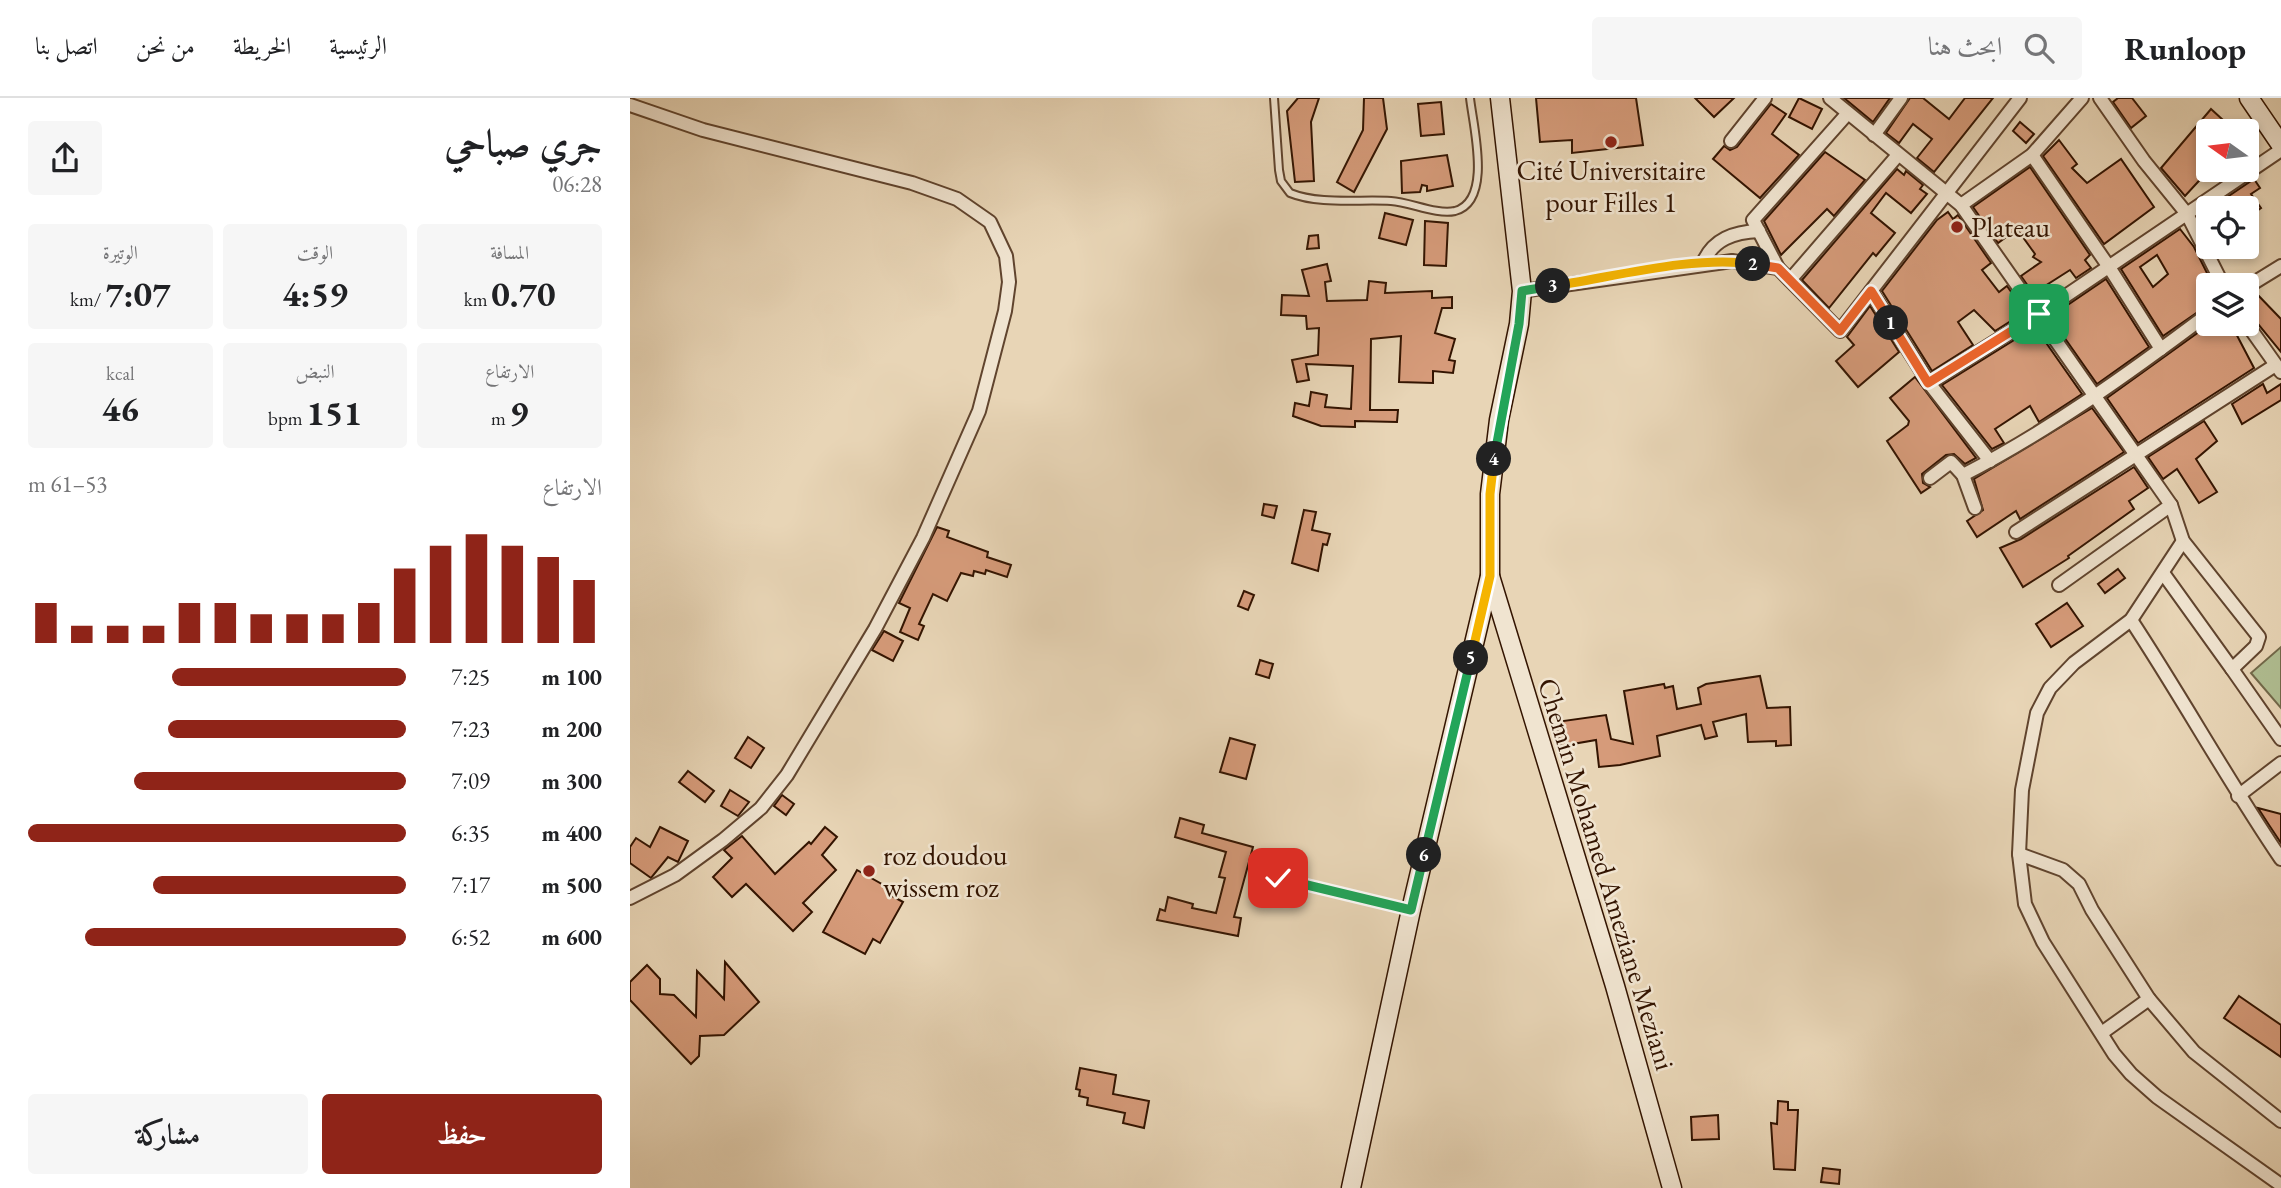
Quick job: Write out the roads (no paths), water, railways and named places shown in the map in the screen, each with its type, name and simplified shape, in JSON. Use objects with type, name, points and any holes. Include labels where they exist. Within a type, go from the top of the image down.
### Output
[{"type":"main road","points":[[1351,1188],[1411,910],[1490,576],[1490,494],[1499,420],[1519,324],[1522,291],[1500,98]]},
{"type":"main road","points":[[2249,98],[2281,148]]},
{"type":"main road","name":"Chemin Mohamed Ameziane Meziani","points":[[1490,576],[1615,986],[1672,1188]]},
{"type":"street","points":[[1731,141],[1765,98]]},
{"type":"street","points":[[1830,98],[1961,205],[2039,314],[2171,505],[2183,541],[2259,637],[2256,646],[2232,669]]},
{"type":"street","points":[[1874,135],[1901,98]]},
{"type":"street","points":[[1961,205],[2032,155],[2082,98]]},
{"type":"street","points":[[2100,98],[2144,161],[2187,214],[2217,273]]},
{"type":"street","points":[[1848,113],[1753,220],[1778,268],[1840,331],[1947,195],[2012,101]]},
{"type":"street","points":[[630,104],[703,130],[912,183],[957,200],[990,222],[1006,256],[1009,282],[1005,311],[979,411],[923,538],[875,629],[787,775],[761,808],[723,841],[675,875],[630,898]]},
{"type":"street","points":[[1928,383],[2039,314],[2281,148]]},
{"type":"street","points":[[1790,279],[1898,155]]},
{"type":"street","points":[[2032,155],[2109,267],[2161,349]]},
{"type":"street","points":[[1703,263],[1709,251],[1721,240],[1738,233],[1759,231]]},
{"type":"street","points":[[1522,291],[1703,263],[1732,261],[1778,268]]},
{"type":"street","points":[[2259,280],[2281,266]]},
{"type":"street","points":[[1871,291],[1928,383],[1990,461]]},
{"type":"street","points":[[1963,475],[1990,461],[2094,394],[2196,323]]},
{"type":"street","points":[[2016,532],[2278,369],[2255,336]]},
{"type":"street","points":[[1930,478],[1951,463],[1963,475],[1975,508]]},
{"type":"street","points":[[2059,585],[2171,505]]},
{"type":"street","points":[[2183,541],[2131,620],[2074,663],[2050,688],[2037,713],[2022,790],[2019,854],[2025,904],[2043,942],[2103,1032],[2114,1054],[2157,1097],[2281,1185]]},
{"type":"street","points":[[2163,573],[2281,739]]},
{"type":"street","points":[[2131,620],[2178,691],[2238,796],[2281,859]]},
{"type":"street","points":[[2238,796],[2281,763]]},
{"type":"street","points":[[2019,854],[2063,870],[2079,884],[2092,910],[2149,999],[2194,1052],[2281,1121]]},
{"type":"street","points":[[2103,1032],[2149,999]]},
{"type":"lane","points":[[1274,98],[1279,170],[1281,181],[1290,193],[1313,198],[1402,202],[1448,211],[1456,210],[1472,198],[1479,180],[1469,98]]},
{"type":"lane","points":[[1278,878],[1411,910]]},
{"type":"place","name":"Cité Universitaire pour Filles 1","points":[[1611,142]]},
{"type":"place","name":"Plateau","points":[[1957,227]]},
{"type":"place","name":"roz doudou wissem roz","points":[[869,871]]}]
